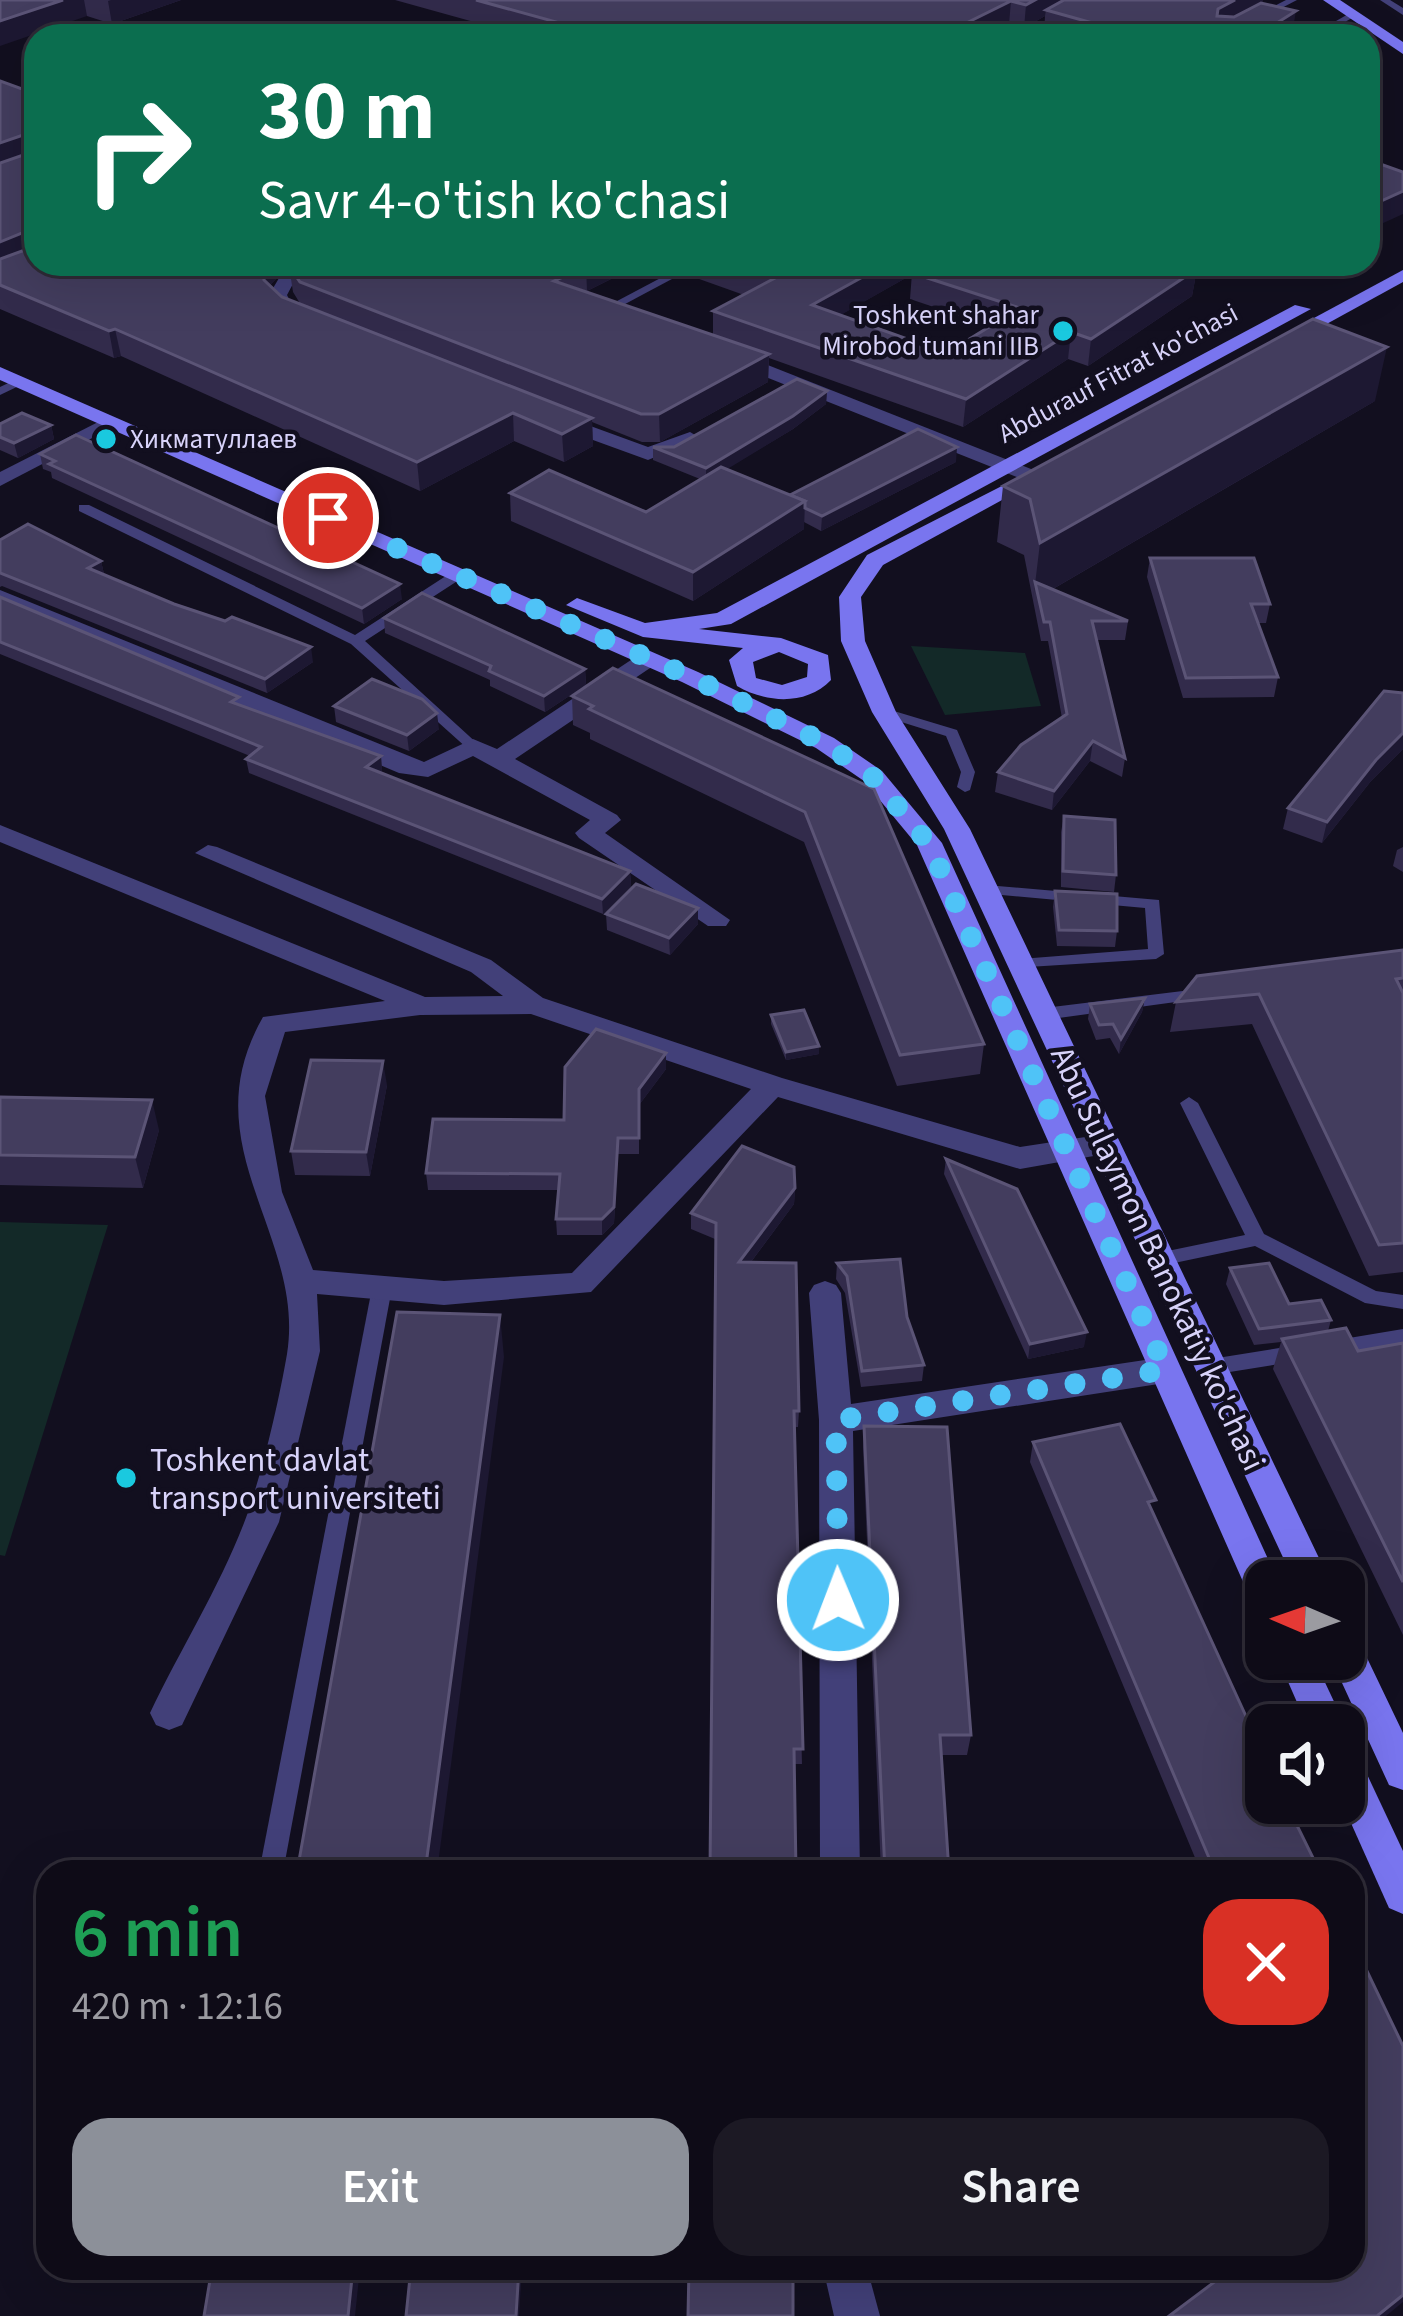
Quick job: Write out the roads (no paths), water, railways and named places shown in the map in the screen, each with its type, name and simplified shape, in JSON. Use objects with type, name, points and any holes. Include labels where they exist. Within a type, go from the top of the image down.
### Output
[{"type":"main road","points":[[1330,0],[1403,28]]},
{"type":"main road","points":[[1380,28],[1403,49]]},
{"type":"main road","name":"Abdurauf Fitrat ko'chasi","points":[[850,627],[854,588],[884,555],[1403,275]]},
{"type":"main road","name":"Abdurauf Fitrat ko'chasi","points":[[643,630],[723,619],[1364,276]]},
{"type":"main road","points":[[0,356],[643,630],[747,651],[781,645],[814,654],[824,667],[884,712]]},
{"type":"main road","name":"Abu Sulaymon Banokatiy ko'chasi","points":[[0,373],[691,677],[796,729],[872,776],[929,844],[1251,1560]]},
{"type":"main road","name":"Abdurauf Fitrat ko'chasi","points":[[747,651],[786,599],[861,544]]},
{"type":"main road","points":[[691,677],[801,690],[819,680],[850,627]]},
{"type":"main road","name":"Abu Sulaymon Banokatiy ko'chasi","points":[[850,627],[884,712],[914,752],[986,890],[1302,1560]]},
{"type":"main road","points":[[747,651],[740,674],[796,729]]},
{"type":"main road","points":[[1359,1680],[1403,1773]]},
{"type":"main road","points":[[1365,1811],[1403,1895]]},
{"type":"street","points":[[290,276],[278,295],[286,310],[316,325]]},
{"type":"street","points":[[587,302],[629,317]]},
{"type":"street","points":[[712,349],[1034,477]]},
{"type":"street","points":[[758,400],[795,380]]},
{"type":"street","points":[[539,414],[648,454],[665,452],[702,431]]},
{"type":"street","points":[[0,480],[112,422]]},
{"type":"street","points":[[0,597],[408,767],[428,770],[473,746],[608,820],[588,833],[717,920]]},
{"type":"street","points":[[499,759],[648,659]]},
{"type":"street","points":[[0,833],[422,1006]]},
{"type":"street","points":[[208,853],[481,966],[533,1004],[772,1085],[1020,1158],[1105,1144]]},
{"type":"street","points":[[169,1713],[262,1522],[304,1351],[301,1281],[267,1192],[250,1096],[273,1024],[422,1006],[533,1004]]},
{"type":"street","points":[[301,1281],[444,1292],[580,1284],[772,1085]]},
{"type":"street","points":[[825,1293],[836,1420],[840,1860]]},
{"type":"street","points":[[836,1420],[1166,1370]]},
{"type":"street","points":[[848,2280],[857,2316]]},
{"type":"lane","points":[[1045,24],[1092,0]]},
{"type":"lane","points":[[1245,24],[1293,0]]},
{"type":"lane","points":[[1384,0],[1403,12]]},
{"type":"lane","points":[[1332,24],[1358,7]]},
{"type":"lane","points":[[608,309],[672,276]]},
{"type":"lane","points":[[0,391],[21,381]]},
{"type":"lane","points":[[85,508],[356,641],[473,746]]},
{"type":"lane","points":[[356,641],[457,575]]},
{"type":"lane","points":[[884,712],[952,733],[968,772],[965,787]]},
{"type":"lane","points":[[986,890],[1153,904],[1156,954],[1020,964]]},
{"type":"lane","points":[[1043,1014],[1223,991]]},
{"type":"lane","points":[[1189,1103],[1257,1239],[1372,1298],[1403,1302]]},
{"type":"lane","points":[[1160,1258],[1257,1239]]},
{"type":"lane","points":[[274,1860],[382,1288]]},
{"type":"lane","points":[[1211,1367],[1403,1336]]},
{"type":"place","name":"Toshkent shahar Mirobod tumani IIB","points":[[1063,331]]},
{"type":"place","name":"Хикматуллаев","points":[[106,439]]},
{"type":"place","name":"Toshkent davlat transport universiteti","points":[[126,1478]]}]
